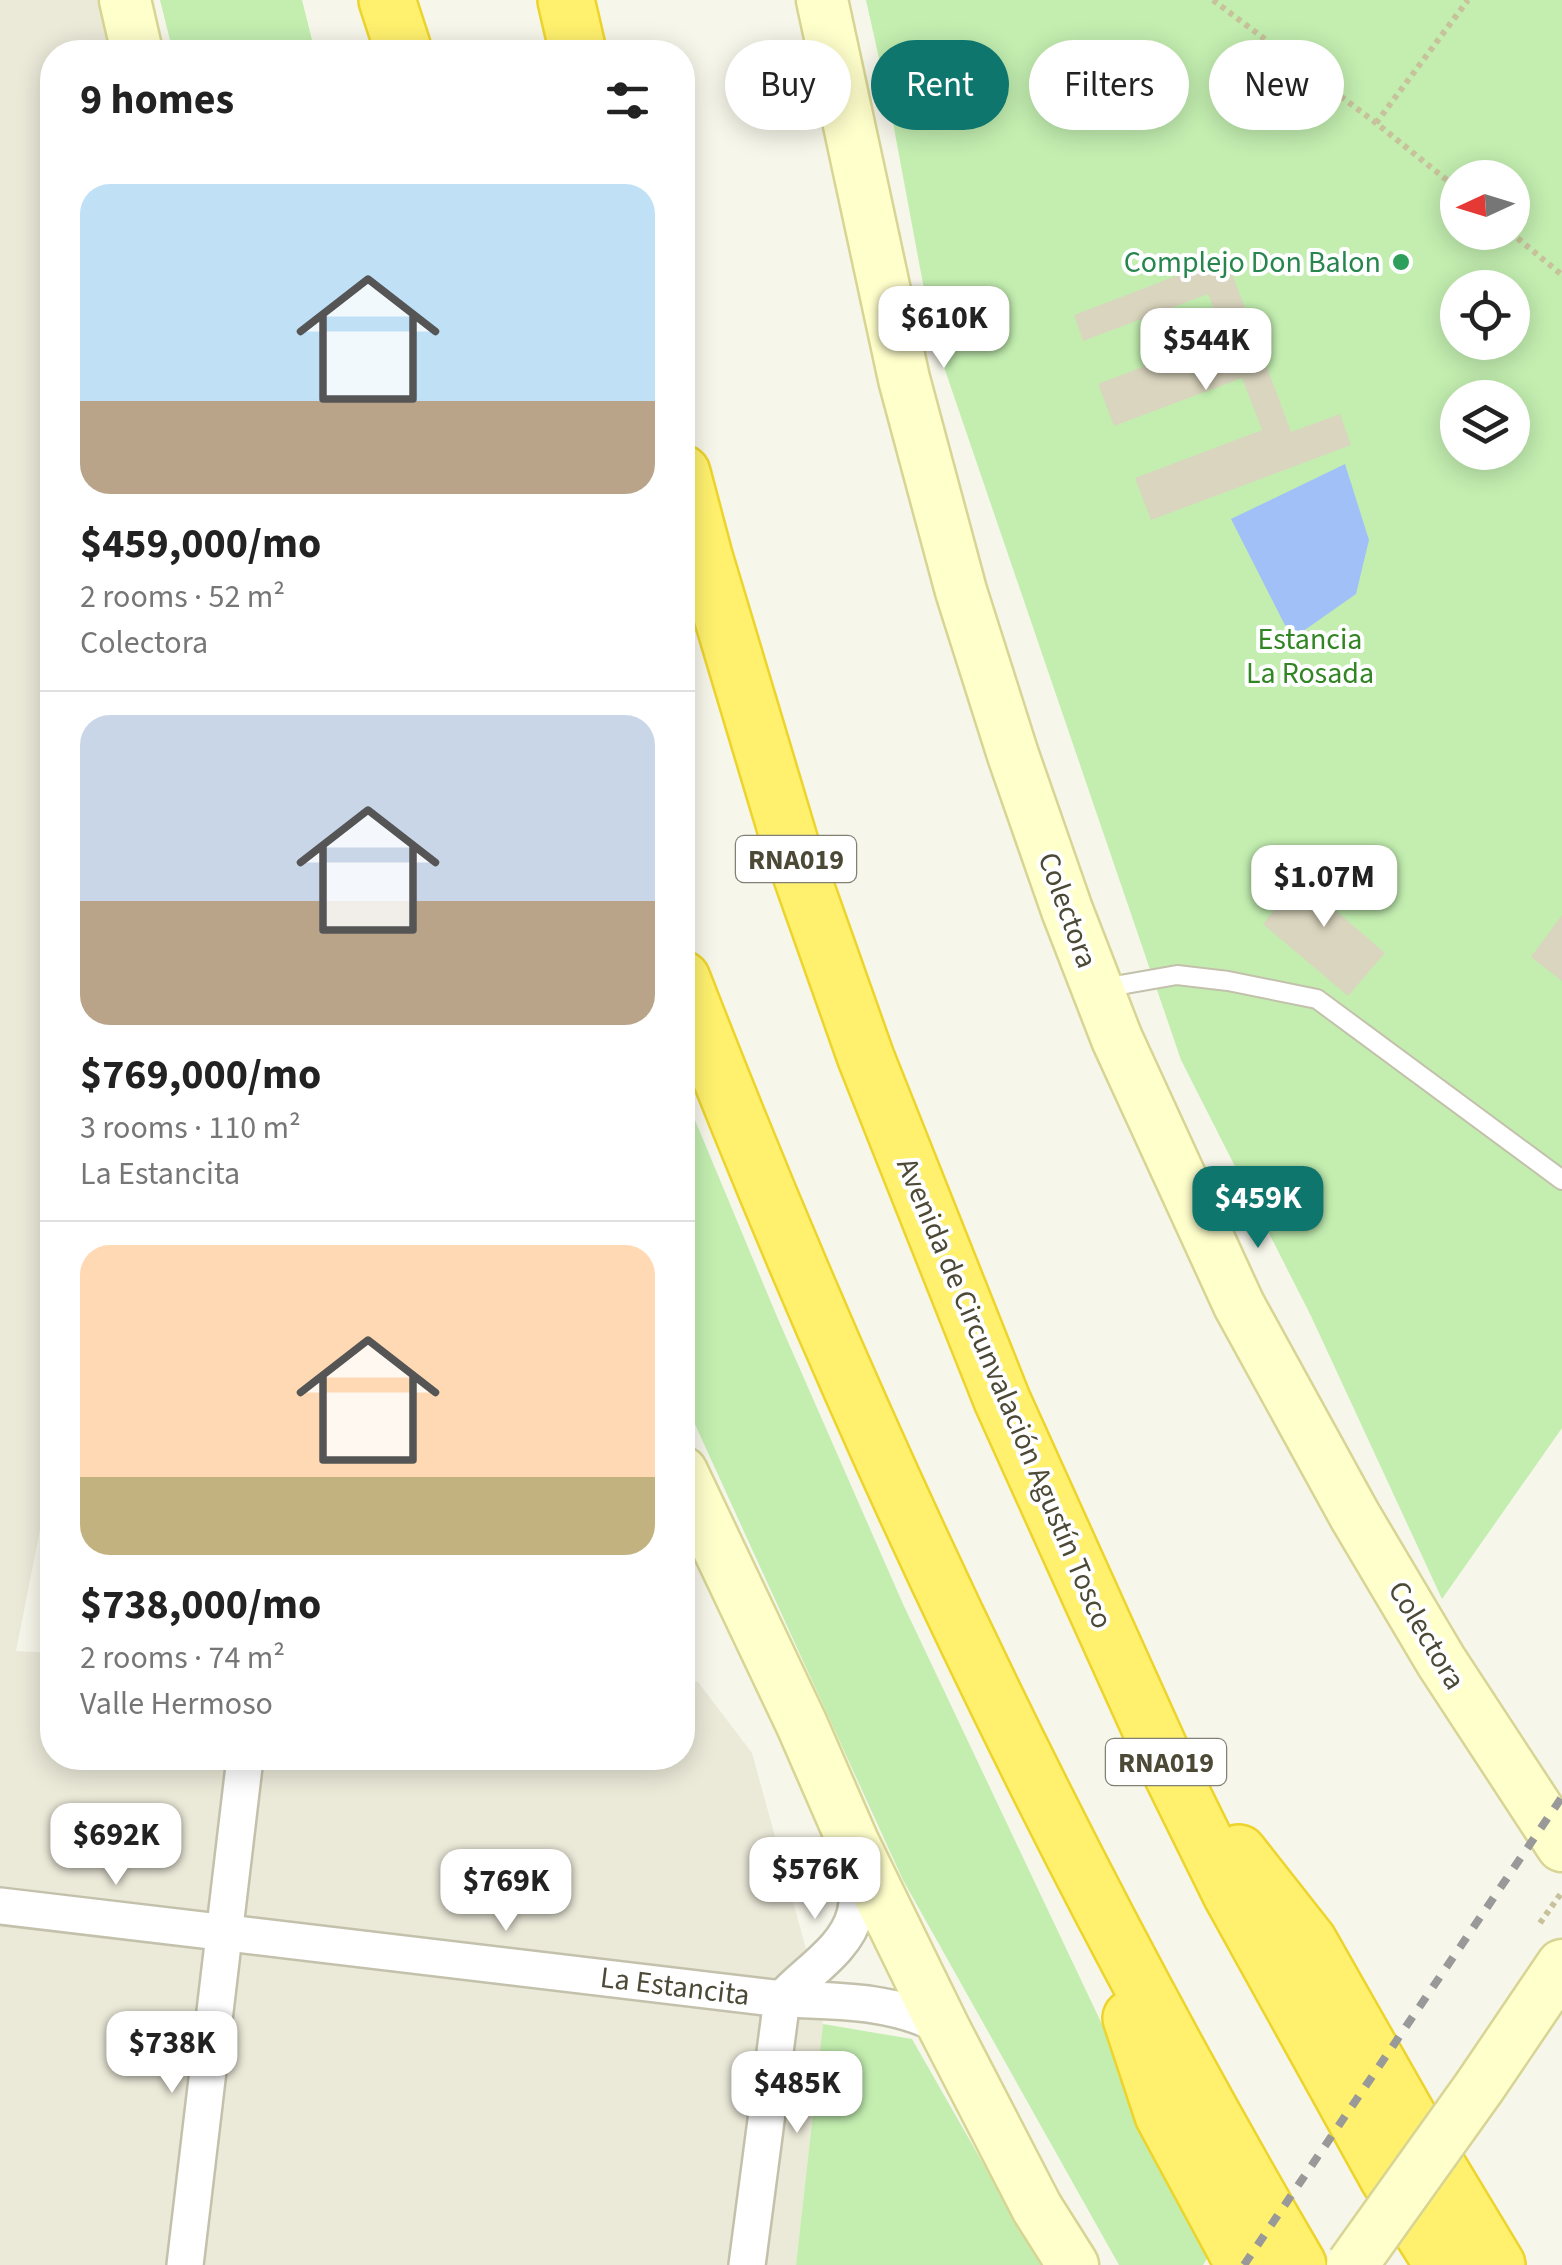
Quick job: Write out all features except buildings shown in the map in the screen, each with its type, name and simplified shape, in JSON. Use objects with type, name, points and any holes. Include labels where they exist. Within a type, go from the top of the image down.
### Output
[{"type":"highway","points":[[391,0],[402,40]]},
{"type":"highway","points":[[566,0],[575,40]]},
{"type":"highway","points":[[574,0],[577,40]]},
{"type":"highway","name":"Avenida de Circunvalación Agustín Tosco","points":[[695,522],[791,846],[866,1058],[1002,1400],[1161,1752],[1240,1910],[1387,2176],[1443,2265]]},
{"type":"highway","points":[[695,1011],[798,1266],[972,1653],[1163,2025],[1298,2265]]},
{"type":"highway","points":[[1161,1752],[1309,1942],[1498,2265]]},
{"type":"highway","points":[[1080,1864],[1163,2115],[1244,2265]]},
{"type":"main road","points":[[125,0],[133,40]]},
{"type":"main road","name":"Colectora","points":[[822,0],[904,379],[936,505],[1013,756],[1066,910],[1117,1039],[1239,1305],[1355,1516],[1441,1661],[1562,1846]]},
{"type":"main road","points":[[695,1499],[853,1842],[944,2028],[1037,2208],[1073,2265]]},
{"type":"main road","points":[[1352,2265],[1562,1965]]},
{"type":"street","points":[[185,2265],[243,1770]]},
{"type":"street","points":[[748,2265],[782,1998],[851,1928],[858,1892],[853,1842]]},
{"type":"street","name":"La Estancita","points":[[0,1906],[832,2001],[906,2011],[944,2028]]},
{"type":"lane","points":[[1098,988],[1177,975],[1316,999],[1562,1180]]},
{"type":"path","points":[[1213,0],[1440,175]]},
{"type":"path","points":[[1376,123],[1468,0]]},
{"type":"path","points":[[1530,249],[1562,275]]},
{"type":"shaded area","points":[[0,0],[105,0],[113,40],[40,40],[40,1530],[16,1651],[40,1652],[40,1770],[695,1770],[695,1682],[698,1682],[752,1753],[823,2024],[796,2265],[0,2265]]},
{"type":"green space","points":[[160,0],[302,0],[312,40],[170,40]]},
{"type":"green space","name":"Estancia La Rosada","points":[[866,0],[1562,0],[1562,1428],[1442,1599],[1311,1316],[1181,1060],[932,332],[894,130],[1009,130],[1009,40],[875,40]]},
{"type":"green space","points":[[695,1120],[903,1604],[1144,2113],[1213,2249],[1203,2265],[1119,2265],[903,1880],[695,1424]]},
{"type":"green space","points":[[823,2024],[912,2039],[1041,2265],[796,2265]]},
{"type":"water","points":[[1345,464],[1369,540],[1356,594],[1292,639],[1231,519]]},
{"type":"railway","points":[[1244,2265],[1562,1797]]},
{"type":"place","name":"Complejo Don Balon","points":[[1401,262]]}]
